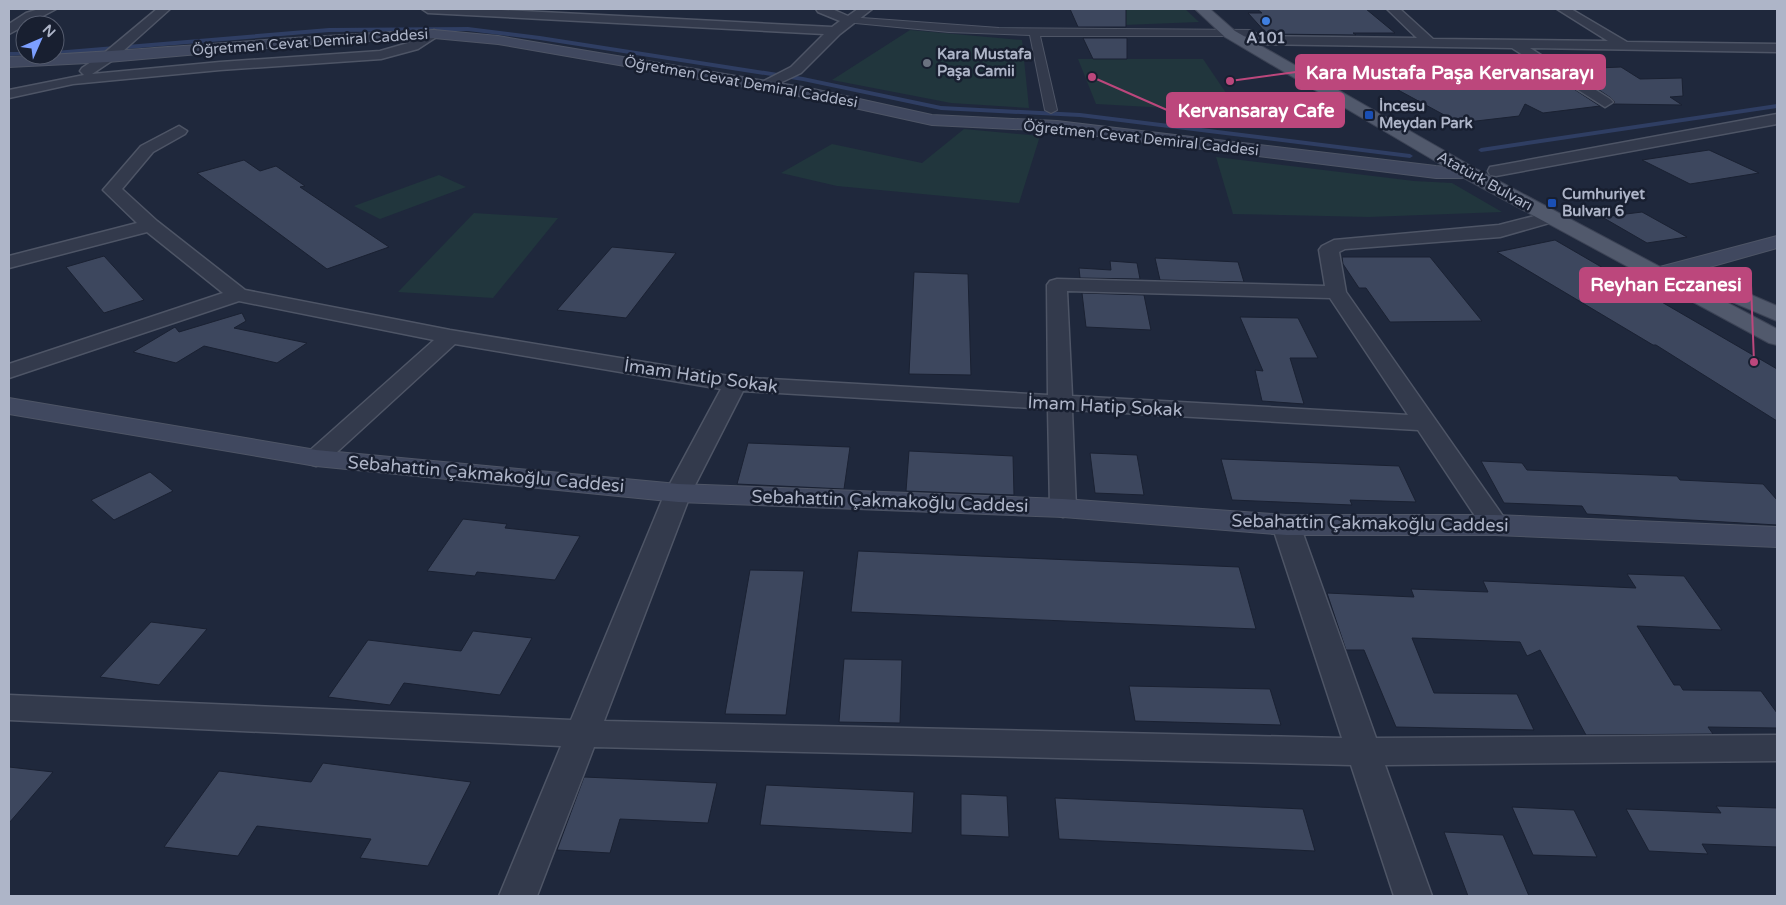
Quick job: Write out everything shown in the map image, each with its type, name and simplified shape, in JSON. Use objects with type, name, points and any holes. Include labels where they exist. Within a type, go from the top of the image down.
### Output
[{"type":"main road","name":"Atatürk Bulvarı","points":[[1202,9],[1230,34],[1471,174],[1550,217],[1668,272],[1777,314]]},
{"type":"main road","name":"Atatürk Bulvarı","points":[[1227,9],[1254,37],[1496,171],[1777,338]]},
{"type":"main road","name":"Öğretmen Cevat Demiral Caddesi","points":[[9,62],[112,53],[434,34],[498,40],[772,83],[932,120],[1057,126],[1436,172],[1471,174]]},
{"type":"main road","points":[[1668,272],[1777,242]]},
{"type":"main road","name":"Sebahattin Çakmakoğlu Caddesi","points":[[9,406],[316,458],[678,493],[1063,508],[1286,525],[1495,525],[1777,537]]},
{"type":"street","points":[[9,30],[30,16],[50,9]]},
{"type":"street","points":[[73,80],[112,53],[164,9]]},
{"type":"street","points":[[428,9],[835,31]]},
{"type":"street","points":[[822,9],[848,20],[953,31],[1035,34],[1230,34],[1254,37],[1429,42],[1777,48]]},
{"type":"street","points":[[772,83],[796,70],[835,31],[866,9]]},
{"type":"street","points":[[1393,9],[1429,42]]},
{"type":"street","points":[[1563,9],[1624,45]]},
{"type":"street","points":[[9,94],[73,80],[220,66],[381,55],[413,46],[434,34]]},
{"type":"street","points":[[1035,34],[1051,110]]},
{"type":"street","points":[[1514,43],[1605,102]]},
{"type":"street","points":[[1496,171],[1777,119]]},
{"type":"street","name":"İmam Hatip Sokak","points":[[179,131],[146,149],[112,190],[150,224],[238,295],[450,337],[734,384],[1061,404],[1424,422]]},
{"type":"street","points":[[1495,525],[1336,292],[1329,250],[1341,244],[1500,231],[1550,217]]},
{"type":"street","points":[[9,262],[150,224]]},
{"type":"street","points":[[1063,508],[1057,285],[1336,292]]},
{"type":"street","points":[[9,371],[238,295]]},
{"type":"street","points":[[316,458],[450,337]]},
{"type":"street","points":[[518,896],[678,493],[734,384]]},
{"type":"street","points":[[1286,525],[1413,896]]},
{"type":"street","points":[[9,708],[582,734],[1364,752],[1777,748]]},
{"type":"shaded area","points":[[1085,9],[1185,9],[1199,22],[1099,26]]},
{"type":"shaded area","points":[[910,30],[1022,40],[1029,108],[951,103],[832,80]]},
{"type":"shaded area","points":[[1078,59],[1203,59],[1239,112],[1096,104]]},
{"type":"shaded area","points":[[964,129],[1040,136],[1019,203],[837,186],[781,173],[832,144],[922,163]]},
{"type":"shaded area","points":[[1216,157],[1414,181],[1452,183],[1502,212],[1369,217],[1233,214]]},
{"type":"shaded area","points":[[439,175],[466,187],[380,219],[354,206]]},
{"type":"shaded area","points":[[474,213],[558,218],[493,298],[398,292]]},
{"type":"building","points":[[1070,9],[1126,9],[1126,27],[1078,27]]},
{"type":"building","points":[[1257,9],[1366,9],[1395,33],[1353,33],[1356,35],[1267,34],[1248,13],[1262,13]]},
{"type":"building","points":[[1083,38],[1127,38],[1127,59],[1093,59]]},
{"type":"building","points":[[1621,67],[1640,79],[1682,78],[1683,96],[1670,97],[1682,105],[1613,104],[1615,102],[1611,98],[1584,80],[1590,80],[1575,69]]},
{"type":"building","points":[[1560,80],[1600,106],[1543,113],[1525,104],[1519,116],[1459,123],[1387,84]]},
{"type":"building","points":[[1709,150],[1759,173],[1690,184],[1642,160]]},
{"type":"building","points":[[244,160],[260,171],[276,166],[305,186],[300,187],[389,247],[327,269],[197,173]]},
{"type":"building","points":[[1642,212],[1687,237],[1647,243],[1602,217]]},
{"type":"building","points":[[1555,240],[1777,369],[1777,421],[1656,345],[1653,345],[1497,252]]},
{"type":"building","points":[[612,247],[676,253],[626,318],[557,310]]},
{"type":"building","points":[[104,256],[144,300],[104,313],[66,267]]},
{"type":"building","points":[[1342,257],[1430,257],[1482,321],[1390,322],[1366,288],[1359,288],[1343,264]]},
{"type":"building","points":[[1155,258],[1238,262],[1244,282],[1160,280]]},
{"type":"building","points":[[1110,261],[1137,263],[1140,279],[1080,278],[1079,268],[1111,270]]},
{"type":"building","points":[[914,272],[968,274],[971,375],[909,374]]},
{"type":"building","points":[[1082,293],[1144,295],[1151,330],[1086,327]]},
{"type":"building","points":[[242,313],[246,321],[234,328],[307,343],[277,363],[204,346],[176,363],[133,352],[175,327],[179,332]]},
{"type":"building","points":[[1240,317],[1298,318],[1318,358],[1290,358],[1304,404],[1262,401],[1255,370],[1263,371]]},
{"type":"building","points":[[748,443],[850,447],[844,489],[737,484]]},
{"type":"building","points":[[909,451],[1013,456],[1014,495],[906,491]]},
{"type":"building","points":[[1090,453],[1137,455],[1144,495],[1095,493]]},
{"type":"building","points":[[1221,459],[1399,466],[1416,502],[1350,500],[1352,505],[1232,500]]},
{"type":"building","points":[[1481,461],[1522,463],[1527,470],[1677,476],[1680,480],[1763,484],[1777,500],[1777,525],[1587,514],[1582,506],[1504,503]]},
{"type":"building","points":[[150,472],[173,491],[114,520],[91,500]]},
{"type":"building","points":[[463,519],[507,524],[505,528],[580,536],[555,580],[477,572],[475,576],[427,571]]},
{"type":"building","points":[[858,551],[1239,567],[1256,629],[851,612]]},
{"type":"building","points":[[750,570],[804,571],[786,715],[725,714]]},
{"type":"building","points":[[1627,574],[1684,576],[1722,630],[1637,626],[1674,685],[1680,685],[1683,690],[1761,691],[1777,713],[1777,728],[1708,727],[1713,734],[1586,735],[1540,650],[1527,656],[1520,642],[1412,638],[1434,693],[1517,694],[1534,730],[1396,727],[1364,650],[1346,650],[1327,593],[1414,597],[1411,589],[1488,592],[1483,581],[1636,588]]},
{"type":"building","points":[[151,622],[207,629],[159,685],[100,677]]},
{"type":"building","points":[[473,631],[532,638],[500,695],[404,683],[390,705],[328,697],[368,640],[461,651]]},
{"type":"building","points":[[844,659],[902,660],[900,723],[839,722]]},
{"type":"building","points":[[1129,686],[1270,689],[1281,725],[1135,721]]},
{"type":"building","points":[[323,763],[471,782],[428,866],[360,858],[371,839],[257,826],[238,856],[164,847],[219,771],[311,782]]},
{"type":"building","points":[[9,767],[53,772],[9,823]]},
{"type":"building","points":[[584,777],[717,783],[708,823],[620,819],[610,853],[557,850]]},
{"type":"building","points":[[766,785],[914,792],[912,833],[760,825]]},
{"type":"building","points":[[961,794],[1007,796],[1009,837],[961,835]]},
{"type":"building","points":[[1055,798],[1303,809],[1315,851],[1059,839]]},
{"type":"building","points":[[1716,806],[1777,808],[1777,847],[1702,844],[1708,854],[1649,851],[1626,809],[1721,813]]},
{"type":"building","points":[[1512,807],[1574,810],[1597,857],[1533,855]]},
{"type":"building","points":[[1444,832],[1503,835],[1529,896],[1468,896]]},
{"type":"waterway","points":[[65,52],[329,30],[468,29],[540,38],[803,79],[941,108],[1080,115],[1410,156]]},
{"type":"waterway","points":[[9,54],[15,54]]},
{"type":"waterway","points":[[1481,150],[1777,106]]},
{"type":"place","name":"A101","points":[[1266,21]]},
{"type":"place","name":"Kara Mustafa Paşa Camii","points":[[927,63]]},
{"type":"place","name":"Kervansaray Cafe","points":[[1092,77]]},
{"type":"place","name":"Kara Mustafa Paşa Kervansarayı","points":[[1230,81]]},
{"type":"place","name":"İncesu Meydan Park","points":[[1369,115]]},
{"type":"place","name":"Cumhuriyet Bulvarı 6","points":[[1552,203]]},
{"type":"place","name":"Reyhan Eczanesi","points":[[1754,362]]}]
